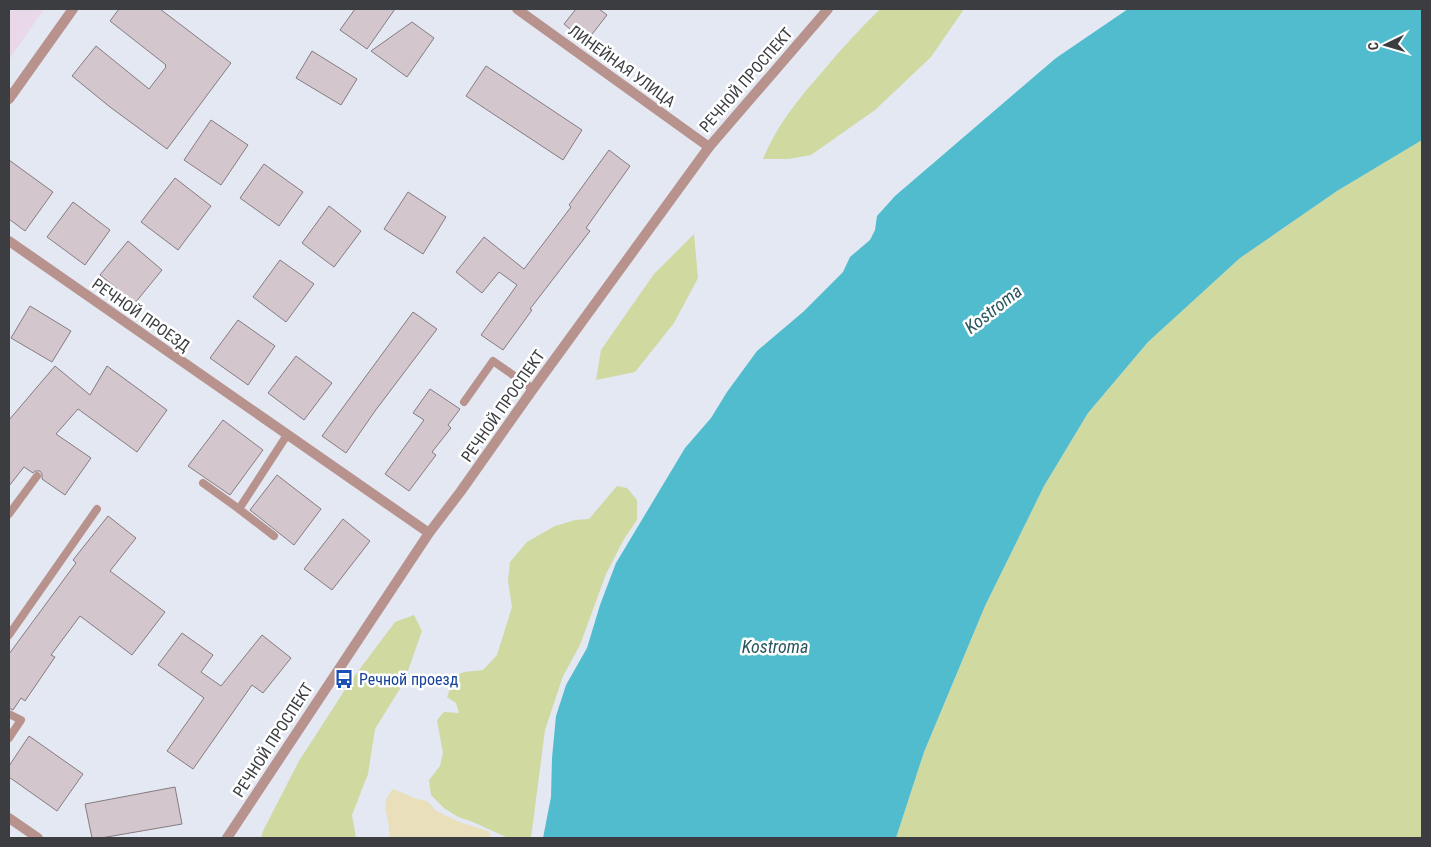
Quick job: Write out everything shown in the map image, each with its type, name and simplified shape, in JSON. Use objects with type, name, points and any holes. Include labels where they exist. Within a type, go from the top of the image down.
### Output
[{"type":"street","points":[[9,99],[73,9]]},
{"type":"street","name":"ЛИНЕЙНАЯ УЛИЦА","points":[[517,9],[709,146]]},
{"type":"street","name":"РЕЧНОЙ ПРОСПЕКТ","points":[[227,838],[429,533],[709,146],[828,9]]},
{"type":"street","name":"РЕЧНОЙ ПРОЕЗД","points":[[9,241],[429,533]]},
{"type":"street","points":[[9,818],[38,838]]},
{"type":"lane","points":[[464,402],[493,361],[533,389]]},
{"type":"lane","points":[[239,509],[287,435]]},
{"type":"lane","points":[[9,514],[37,476]]},
{"type":"lane","points":[[203,483],[274,536]]},
{"type":"lane","points":[[9,635],[97,509]]},
{"type":"lane","points":[[9,714],[21,720],[9,738]]},
{"type":"shaded area","points":[[9,9],[44,9],[9,60]]},
{"type":"green space","points":[[880,9],[964,9],[931,57],[875,110],[811,155],[788,159],[763,159],[782,123],[797,102],[844,47]]},
{"type":"green space","points":[[1422,140],[1422,838],[896,838],[924,752],[985,606],[1044,486],[1088,413],[1148,342],[1240,258],[1337,191]]},
{"type":"green space","points":[[694,234],[698,278],[674,323],[635,372],[596,380],[601,350],[654,274]]},
{"type":"green space","points":[[617,486],[627,488],[637,500],[637,520],[624,539],[606,574],[580,645],[563,676],[545,730],[531,838],[508,838],[458,817],[444,808],[431,795],[429,780],[440,766],[443,753],[437,720],[444,712],[459,713],[456,703],[447,697],[455,676],[464,672],[483,670],[497,655],[512,607],[508,581],[510,562],[527,542],[555,526],[575,520],[589,519]]},
{"type":"green space","points":[[414,615],[422,631],[404,682],[375,729],[368,774],[352,815],[356,838],[261,838],[299,761],[350,682],[395,622]]},
{"type":"sand","points":[[393,789],[427,801],[436,811],[462,823],[488,831],[491,837],[494,838],[389,838],[385,807],[388,795]]},
{"type":"water","name":"Kostroma","points":[[1128,9],[1422,9],[1422,140],[1337,191],[1240,258],[1148,342],[1088,413],[1044,486],[985,606],[924,752],[896,838],[543,838],[551,797],[556,716],[566,685],[587,648],[600,605],[616,563],[685,448],[711,418],[727,392],[757,351],[803,312],[843,272],[850,257],[870,240],[875,230],[877,216],[895,196],[1056,58]]},
{"type":"building","points":[[119,9],[160,9],[231,63],[167,149],[72,76],[96,46],[149,89],[166,67],[166,65],[110,21]]},
{"type":"building","points":[[355,9],[395,9],[367,49],[340,30]]},
{"type":"building","points":[[576,9],[599,9],[607,15],[586,42],[564,24]]},
{"type":"building","points":[[412,22],[434,38],[407,77],[371,51]]},
{"type":"building","points":[[312,51],[357,79],[341,105],[296,78]]},
{"type":"building","points":[[486,66],[582,130],[563,160],[466,96]]},
{"type":"building","points":[[211,120],[248,145],[221,185],[184,160]]},
{"type":"building","points":[[609,150],[630,166],[586,228],[590,231],[530,309],[532,310],[503,350],[481,335],[517,285],[499,272],[482,293],[456,272],[484,237],[524,269],[571,207],[569,205]]},
{"type":"building","points":[[9,160],[53,192],[25,231],[9,219]]},
{"type":"building","points":[[264,164],[303,192],[279,226],[240,198]]},
{"type":"building","points":[[175,178],[211,206],[178,250],[141,222]]},
{"type":"building","points":[[408,192],[446,217],[423,254],[384,229]]},
{"type":"building","points":[[73,202],[110,230],[85,265],[47,237]]},
{"type":"building","points":[[329,206],[361,231],[334,267],[302,243]]},
{"type":"building","points":[[128,241],[162,270],[135,303],[100,275]]},
{"type":"building","points":[[280,260],[314,284],[286,322],[253,297]]},
{"type":"building","points":[[30,306],[71,331],[52,362],[11,338]]},
{"type":"building","points":[[413,312],[437,329],[346,453],[322,436]]},
{"type":"building","points":[[238,320],[275,346],[248,385],[210,358]]},
{"type":"building","points":[[296,356],[332,383],[304,420],[268,393]]},
{"type":"building","points":[[55,366],[90,395],[107,366],[167,410],[137,452],[78,409],[56,434],[91,458],[65,495],[42,479],[40,471],[33,473],[24,467],[9,486],[9,420]]},
{"type":"building","points":[[430,389],[460,409],[448,425],[451,428],[432,452],[436,455],[409,491],[385,474],[424,420],[413,413]]},
{"type":"building","points":[[223,420],[263,450],[230,495],[188,466]]},
{"type":"building","points":[[277,475],[321,509],[294,545],[250,510]]},
{"type":"building","points":[[108,516],[136,538],[110,571],[165,612],[132,655],[80,616],[51,655],[55,657],[25,701],[21,698],[13,710],[9,708],[9,654],[76,563],[73,560]]},
{"type":"building","points":[[343,519],[370,541],[332,590],[304,569]]},
{"type":"building","points":[[182,633],[213,655],[201,672],[221,686],[262,635],[291,658],[263,693],[252,685],[193,769],[167,751],[204,698],[158,665]]},
{"type":"building","points":[[29,736],[83,774],[57,811],[9,777],[9,766]]},
{"type":"building","points":[[175,787],[182,824],[92,838],[85,804]]},
{"type":"place","name":"Речной проезд","points":[[344,679]]}]
